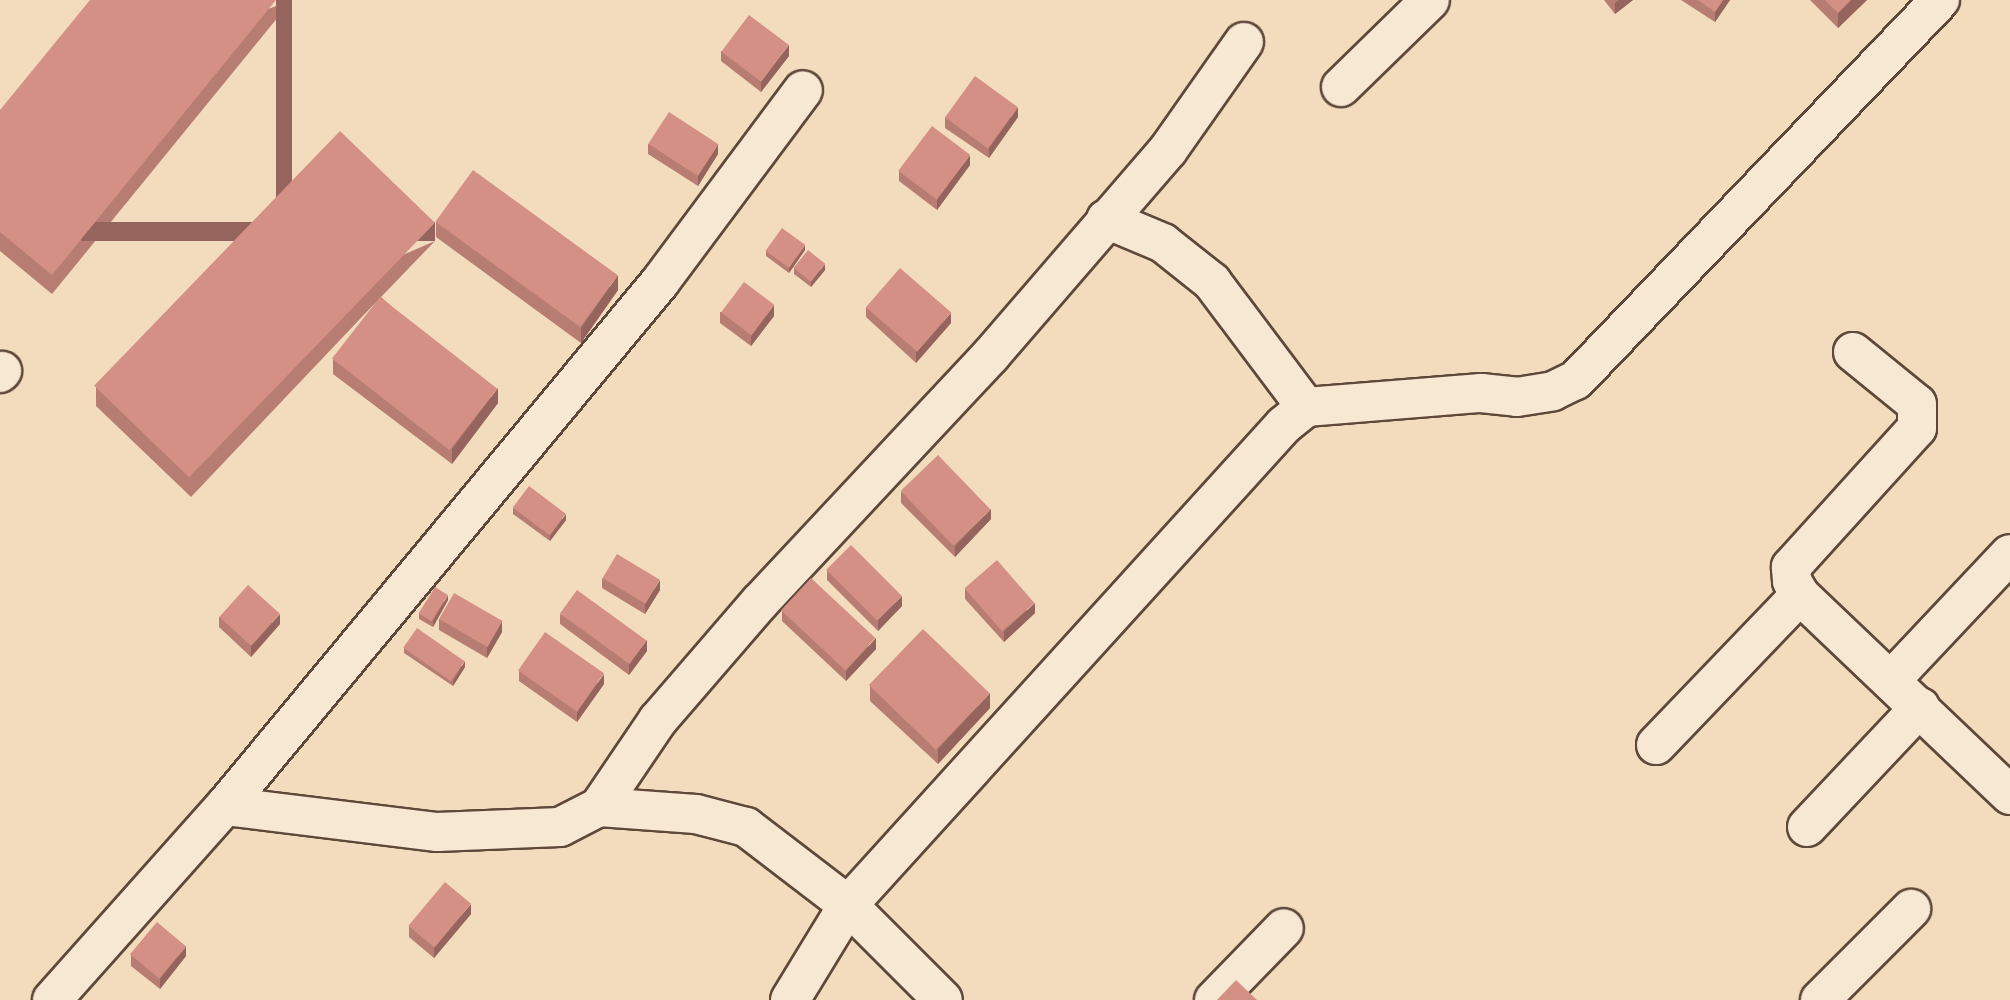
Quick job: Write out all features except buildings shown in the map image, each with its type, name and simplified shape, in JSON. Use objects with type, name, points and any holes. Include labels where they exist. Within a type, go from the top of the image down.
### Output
[{"type":"street","points":[[1341,87],[1430,0]]},
{"type":"street","points":[[790,1000],[848,905],[1077,649],[1306,407],[1481,393],[1517,397],[1553,391],[1576,380],[1940,0]]},
{"type":"street","points":[[225,806],[437,832],[560,827],[599,807],[658,720],[759,603],[956,394],[1168,150],[1244,42]]},
{"type":"street","points":[[52,1000],[225,806],[660,282],[803,90]]},
{"type":"street","points":[[1106,219],[1163,243],[1212,282],[1306,407]]},
{"type":"street","points":[[1853,352],[1917,404],[1920,416],[1917,428],[1791,567],[1792,581],[1801,594],[2007,788]]},
{"type":"street","points":[[1893,678],[2010,555]]},
{"type":"street","points":[[1656,745],[1801,594]]},
{"type":"street","points":[[1807,827],[1920,707]]},
{"type":"street","points":[[599,807],[696,814],[746,827],[848,905],[943,1000]]},
{"type":"street","points":[[1820,1000],[1911,909]]},
{"type":"street","points":[[1214,1000],[1284,928]]}]
